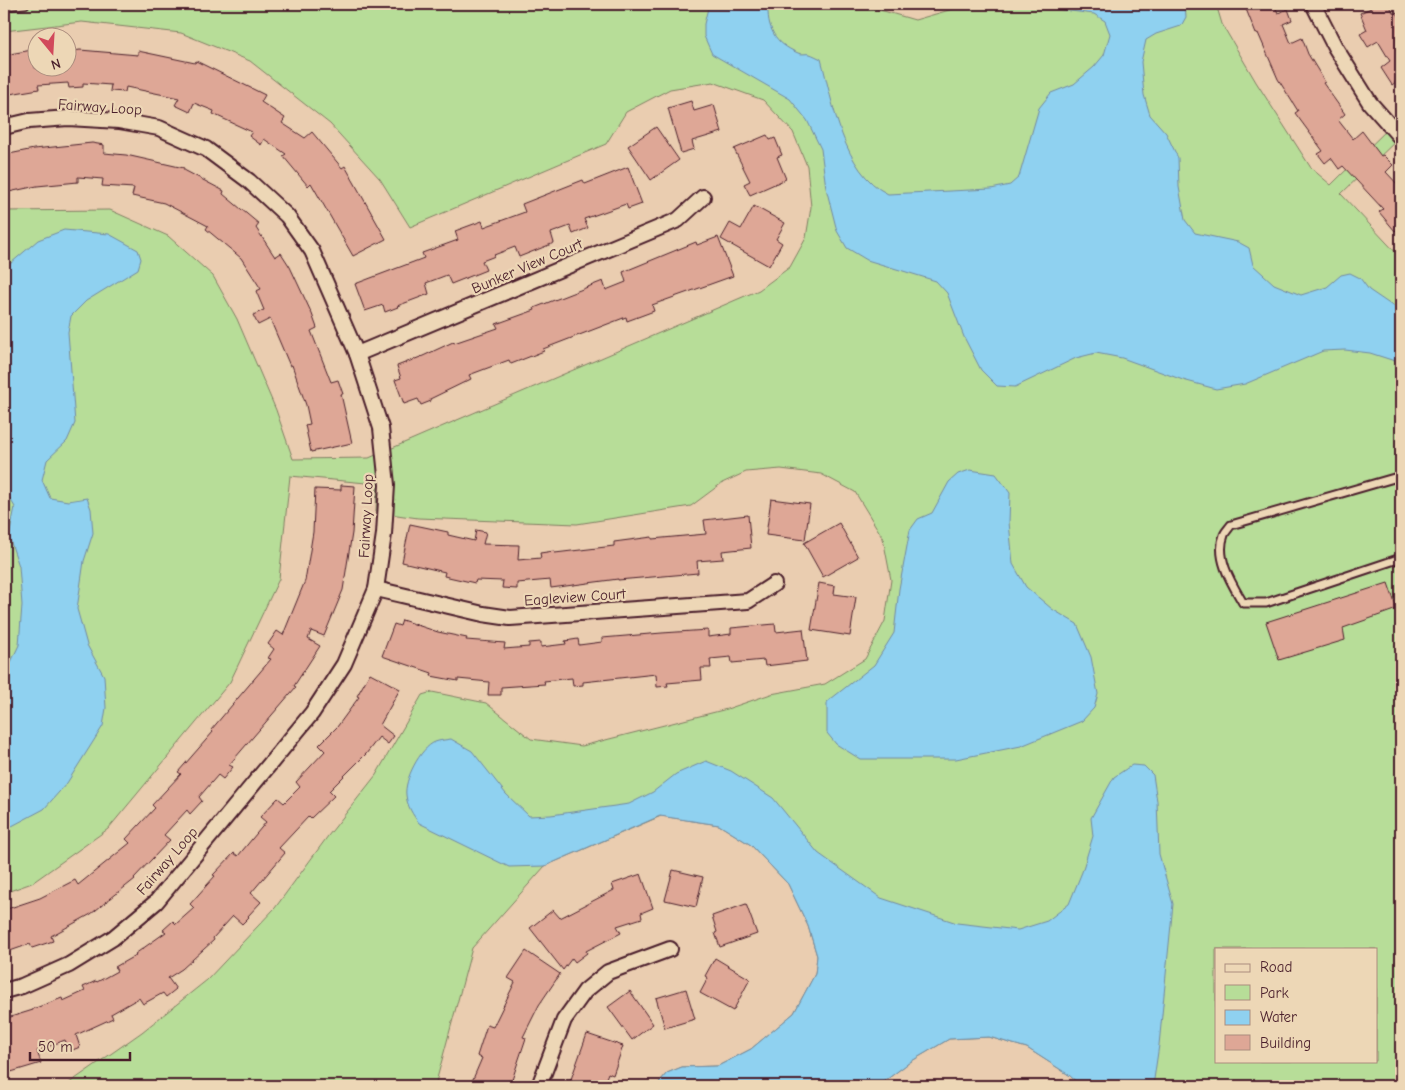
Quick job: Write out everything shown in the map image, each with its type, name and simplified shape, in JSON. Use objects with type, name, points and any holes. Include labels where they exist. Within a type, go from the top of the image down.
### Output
[{"type":"street","points":[[1312,4],[1370,103],[1401,138]]},
{"type":"street","name":"Fairway Loop","points":[[4,126],[29,121],[68,118],[120,121],[158,128],[206,149],[249,181],[287,216],[312,251],[357,354],[381,428],[387,486],[384,534],[376,589],[344,664],[312,713],[156,902],[113,938],[69,965],[22,986],[4,991]]},
{"type":"street","name":"Bunker View Court","points":[[357,354],[678,220],[703,197]]},
{"type":"street","name":"Eagleview Court","points":[[376,589],[483,614],[510,618],[748,601],[774,584]]},
{"type":"street","points":[[539,1086],[564,1020],[585,991],[608,972],[670,949]]},
{"type":"lane","points":[[4,6],[24,4]]},
{"type":"lane","points":[[1401,476],[1231,525],[1224,536],[1222,554],[1230,579],[1243,603],[1266,603],[1401,558]]},
{"type":"green space","points":[[4,4],[443,4],[491,7],[506,4],[859,4],[915,20],[970,4],[1216,4],[1222,24],[1256,82],[1311,168],[1331,185],[1401,116],[1401,136],[1341,194],[1401,258],[1401,1086],[1081,1086],[1069,1075],[1027,1048],[989,1037],[949,1039],[910,1062],[878,1086],[656,1086],[667,1073],[682,1067],[718,1066],[751,1049],[794,1013],[815,974],[817,956],[808,926],[788,884],[751,845],[719,825],[661,816],[545,866],[472,948],[435,1086],[65,1086],[142,1032],[207,980],[275,908],[376,775],[422,695],[432,692],[486,703],[531,739],[582,746],[727,709],[771,694],[825,684],[865,659],[885,621],[891,580],[883,538],[855,492],[821,474],[781,469],[746,472],[722,483],[691,506],[577,524],[418,518],[376,512],[377,484],[290,476],[279,579],[230,682],[108,829],[32,883],[4,893],[4,211],[110,210],[168,236],[213,276],[237,319],[276,410],[293,459],[369,458],[759,290],[790,267],[806,238],[811,207],[807,166],[793,132],[763,100],[713,82],[670,89],[626,112],[606,144],[410,227],[380,179],[330,124],[250,61],[181,33],[82,22],[4,31]]},
{"type":"water","points":[[709,4],[768,4],[771,27],[778,39],[798,53],[810,54],[821,59],[842,135],[850,153],[860,170],[873,184],[888,194],[991,189],[1010,185],[1019,177],[1039,108],[1051,93],[1074,84],[1094,67],[1104,55],[1110,34],[1105,21],[1094,14],[1055,9],[1038,4],[1185,4],[1186,17],[1181,26],[1156,34],[1146,40],[1141,62],[1144,95],[1150,115],[1166,133],[1178,158],[1179,187],[1185,220],[1195,233],[1238,242],[1249,248],[1253,265],[1274,284],[1301,295],[1327,287],[1341,275],[1350,273],[1360,278],[1369,290],[1391,305],[1401,309],[1401,363],[1370,353],[1345,350],[1323,351],[1245,384],[1216,389],[1183,380],[1122,358],[1096,353],[1076,358],[1015,387],[997,386],[981,370],[964,337],[947,293],[936,281],[867,260],[847,248],[837,231],[826,188],[821,149],[807,120],[790,99],[712,54],[704,36],[704,24]]},
{"type":"water","points":[[64,230],[109,234],[138,250],[141,259],[138,269],[86,301],[71,316],[68,332],[75,423],[67,441],[47,460],[42,480],[50,498],[68,501],[87,498],[91,509],[93,533],[84,561],[77,609],[87,645],[104,676],[106,708],[103,726],[67,783],[44,809],[12,826],[4,833],[4,677],[19,645],[22,605],[19,566],[9,537],[15,507],[4,489],[4,269],[38,240]]},
{"type":"water","points":[[970,470],[996,474],[1010,493],[1009,522],[1013,564],[1026,587],[1052,609],[1077,624],[1091,657],[1098,694],[1094,708],[1082,721],[1021,746],[956,759],[860,759],[836,744],[827,733],[827,702],[874,665],[894,633],[899,589],[910,530],[918,519],[932,513],[949,482],[958,474]]},
{"type":"water","points":[[451,739],[472,751],[506,794],[529,816],[551,815],[629,804],[653,792],[676,774],[706,761],[731,771],[773,798],[818,853],[881,898],[957,923],[1018,930],[1047,921],[1069,904],[1082,872],[1093,836],[1091,818],[1114,777],[1132,765],[1144,766],[1153,775],[1157,801],[1159,854],[1173,904],[1153,1086],[1081,1086],[1069,1075],[1027,1048],[989,1037],[949,1039],[910,1062],[878,1086],[656,1086],[667,1073],[682,1067],[718,1066],[751,1049],[794,1013],[815,974],[817,956],[808,926],[788,884],[751,845],[719,825],[660,816],[545,866],[509,867],[419,823],[409,807],[406,789],[414,765],[429,745],[441,740]]},
{"type":"building","points":[[1244,4],[1274,4],[1278,13],[1288,9],[1292,20],[1283,24],[1291,43],[1302,38],[1308,54],[1325,82],[1323,83],[1345,114],[1338,120],[1353,139],[1362,131],[1381,156],[1383,155],[1393,165],[1386,172],[1401,188],[1401,226],[1395,231],[1379,212],[1383,209],[1343,166],[1339,169],[1331,158],[1325,163],[1318,154],[1323,151],[1295,113],[1298,111],[1278,79]]},
{"type":"building","points":[[1369,4],[1389,4],[1394,14],[1397,12],[1401,20],[1401,80],[1392,85],[1381,68],[1390,61],[1378,41],[1368,47],[1360,34],[1367,30],[1360,13],[1371,8]]},
{"type":"building","points":[[78,50],[80,50],[138,55],[138,51],[195,63],[196,61],[265,95],[261,102],[285,118],[282,123],[305,138],[312,132],[342,168],[345,166],[386,239],[353,256],[311,183],[308,186],[283,156],[286,154],[264,139],[261,145],[249,136],[252,132],[213,114],[214,111],[194,103],[190,112],[175,105],[179,98],[126,87],[125,92],[110,91],[111,85],[83,83],[83,87],[69,88],[68,83],[38,85],[39,89],[4,95],[4,55],[28,51],[28,78],[78,78]]},
{"type":"building","points":[[691,101],[694,111],[714,105],[722,132],[692,141],[694,149],[681,153],[668,108]]},
{"type":"building","points":[[656,127],[679,160],[651,180],[628,146]]},
{"type":"building","points":[[767,135],[770,140],[775,138],[782,155],[777,157],[786,179],[750,195],[744,184],[750,181],[734,149]]},
{"type":"building","points":[[92,143],[104,145],[104,153],[126,155],[184,168],[184,170],[224,191],[223,194],[259,224],[256,228],[275,257],[281,253],[290,267],[312,314],[317,328],[311,331],[331,382],[338,380],[343,394],[341,394],[352,443],[311,452],[305,425],[310,424],[306,405],[292,365],[290,366],[270,319],[258,325],[253,315],[264,310],[256,291],[261,289],[241,258],[206,229],[208,226],[164,203],[132,196],[134,188],[102,186],[103,179],[78,177],[78,182],[37,186],[4,193],[4,155],[34,149]]},
{"type":"building","points":[[628,167],[642,204],[628,209],[626,204],[584,219],[588,228],[573,234],[570,226],[551,233],[554,243],[519,257],[515,247],[494,255],[482,261],[486,270],[451,284],[447,275],[426,283],[429,294],[398,307],[385,312],[383,305],[365,311],[355,284],[424,258],[422,253],[458,240],[455,231],[482,221],[484,227],[525,212],[522,204],[583,180],[585,184]]},
{"type":"building","points":[[754,206],[785,223],[776,239],[782,243],[769,266],[721,239],[730,223],[741,229]]},
{"type":"building","points":[[718,237],[733,276],[652,305],[654,311],[627,321],[626,317],[543,349],[544,351],[511,364],[509,360],[469,375],[471,379],[421,405],[418,399],[404,404],[395,380],[401,378],[397,366],[453,342],[498,328],[496,324],[535,310],[534,308],[603,281],[606,290],[626,282],[623,272],[696,242],[697,245]]},
{"type":"building","points":[[341,485],[355,486],[352,533],[343,590],[324,636],[311,631],[308,639],[320,646],[294,686],[296,687],[229,765],[233,767],[223,779],[218,775],[199,797],[202,801],[190,814],[187,810],[164,835],[170,840],[135,879],[91,914],[51,936],[53,941],[32,948],[30,944],[10,951],[4,933],[4,910],[40,898],[75,880],[78,885],[130,843],[126,839],[155,808],[152,805],[181,774],[178,772],[213,732],[211,730],[271,659],[268,658],[274,649],[268,644],[277,631],[283,635],[305,581],[313,532],[315,489],[341,490]]},
{"type":"building","points":[[771,499],[810,504],[805,540],[766,535]]},
{"type":"building","points":[[748,515],[751,548],[722,551],[723,559],[697,561],[698,573],[618,579],[551,588],[550,580],[517,583],[517,589],[502,588],[503,581],[476,580],[475,583],[444,576],[445,572],[402,562],[410,524],[448,532],[448,535],[474,541],[476,530],[486,532],[483,544],[519,545],[518,560],[541,558],[540,553],[614,546],[614,542],[652,537],[652,539],[706,534],[704,520]]},
{"type":"building","points":[[839,523],[858,557],[823,577],[804,543]]},
{"type":"building","points":[[819,583],[835,586],[834,594],[856,597],[850,636],[811,630]]},
{"type":"building","points":[[1388,583],[1397,609],[1343,628],[1345,640],[1279,660],[1266,622]]},
{"type":"building","points":[[402,620],[438,632],[467,638],[466,640],[505,643],[504,649],[529,647],[529,643],[541,642],[541,647],[566,644],[565,641],[578,639],[579,645],[602,642],[602,638],[708,630],[708,637],[731,634],[731,628],[775,624],[776,632],[803,629],[807,661],[765,666],[764,660],[732,663],[731,657],[710,659],[711,668],[701,668],[702,680],[667,683],[668,686],[657,687],[656,674],[583,682],[583,685],[573,686],[572,678],[544,681],[545,684],[501,687],[501,695],[488,695],[489,682],[458,679],[458,681],[431,676],[432,673],[382,656],[394,624],[400,626]]},
{"type":"building","points":[[370,673],[400,689],[380,725],[394,736],[388,744],[379,737],[366,754],[329,791],[334,796],[311,818],[309,816],[279,848],[285,853],[251,893],[261,902],[249,917],[242,924],[233,916],[213,938],[214,940],[182,969],[168,978],[176,989],[166,997],[163,993],[143,1004],[139,998],[111,1014],[113,1018],[76,1035],[80,1047],[70,1051],[65,1040],[37,1051],[41,1063],[11,1072],[4,1047],[4,1019],[62,998],[63,1001],[85,991],[83,987],[117,971],[115,967],[136,955],[166,932],[163,930],[173,921],[176,924],[194,908],[190,904],[215,876],[213,875],[234,853],[238,856],[266,822],[260,817],[278,798],[284,803],[300,787],[296,782],[325,751],[319,745],[337,727],[359,697],[357,696]]},
{"type":"building","points":[[673,870],[703,877],[696,907],[665,900]]},
{"type":"building","points":[[641,874],[653,908],[641,913],[642,918],[617,926],[621,933],[586,951],[587,953],[575,962],[572,958],[563,970],[530,928],[553,910],[560,918],[614,890],[612,884]]},
{"type":"building","points":[[746,904],[757,934],[720,947],[712,916]]},
{"type":"building","points":[[526,951],[560,974],[539,1005],[523,1037],[526,1038],[510,1086],[470,1086],[482,1058],[477,1056],[487,1025],[493,1027],[515,982],[508,978]]},
{"type":"building","points":[[715,958],[750,979],[733,1011],[700,993],[708,978],[705,976]]},
{"type":"building","points":[[686,989],[695,1019],[665,1028],[656,998]]},
{"type":"building","points":[[630,991],[653,1024],[632,1040],[608,1007]]},
{"type":"building","points":[[587,1034],[623,1046],[613,1075],[608,1073],[603,1086],[571,1086],[572,1083],[570,1082]]}]
